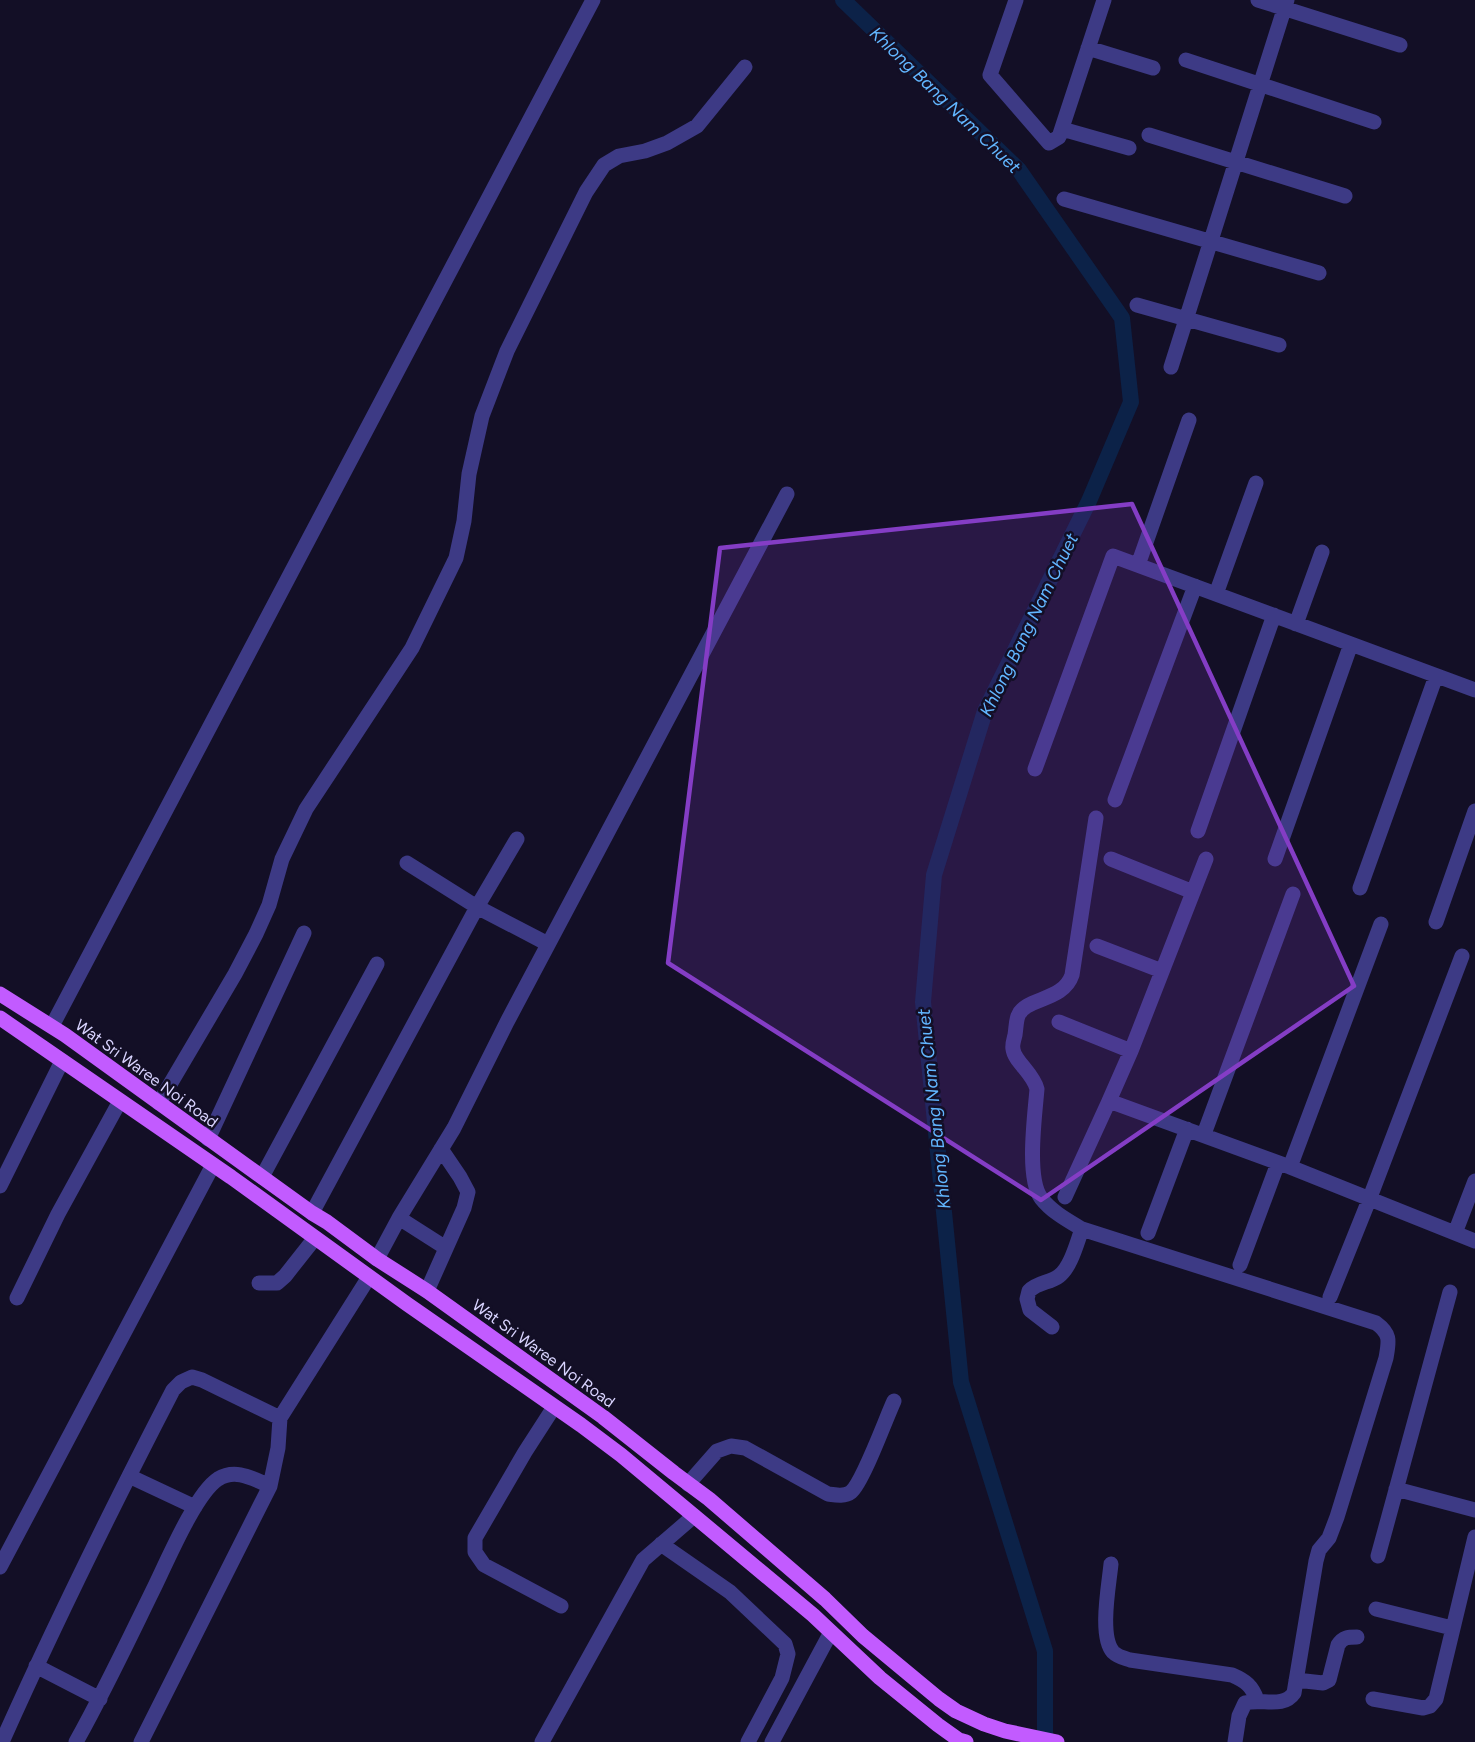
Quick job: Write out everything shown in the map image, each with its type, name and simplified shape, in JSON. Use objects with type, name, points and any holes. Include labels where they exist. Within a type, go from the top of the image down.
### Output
[{"type":"main road","name":"Wat Sri Waree Noi Road","points":[[0,994],[51,1026],[603,1417],[727,1515],[825,1599],[863,1636],[939,1699],[956,1711],[1005,1731],[1057,1742]]},
{"type":"main road","points":[[0,1018],[213,1165],[621,1455],[813,1615],[880,1678],[938,1725],[959,1740],[966,1742]]},
{"type":"main road","points":[[39,1045],[51,1026]]},
{"type":"street","points":[[51,1026],[593,0]]},
{"type":"street","points":[[1016,0],[990,75],[1049,143],[1059,137],[1104,0]]},
{"type":"street","points":[[1258,0],[1286,4],[1400,45]]},
{"type":"street","points":[[1171,367],[1286,4]]},
{"type":"street","points":[[1088,48],[1153,68]]},
{"type":"street","points":[[1186,60],[1374,122]]},
{"type":"street","points":[[159,1103],[256,934],[269,905],[282,859],[306,809],[412,648],[456,558],[464,521],[469,474],[482,416],[507,351],[586,192],[604,165],[619,156],[645,151],[668,143],[697,126],[745,67]]},
{"type":"street","points":[[1062,129],[1129,148]]},
{"type":"street","points":[[1149,135],[1345,196]]},
{"type":"street","points":[[1064,199],[1319,273]]},
{"type":"street","points":[[1137,305],[1279,345]]},
{"type":"street","points":[[1138,565],[1189,420]]},
{"type":"street","points":[[1215,594],[1256,483]]},
{"type":"street","points":[[377,1259],[399,1218],[454,1128],[507,1022],[787,494]]},
{"type":"street","points":[[1296,624],[1322,552]]},
{"type":"street","points":[[1035,769],[1113,556],[1475,690]]},
{"type":"street","points":[[1115,800],[1195,586]]},
{"type":"street","points":[[1197,831],[1274,615]]},
{"type":"street","points":[[1275,859],[1351,644]]},
{"type":"street","points":[[1360,888],[1436,676]]},
{"type":"street","points":[[1436,922],[1475,812]]},
{"type":"street","points":[[1096,818],[1070,983],[1064,989],[1018,1013],[1013,1049],[1035,1081],[1037,1089],[1033,1170],[1040,1196],[1058,1214],[1082,1229],[1376,1323],[1384,1329],[1388,1336],[1386,1358],[1337,1518],[1316,1560],[1294,1693],[1285,1701],[1257,1700],[1245,1703],[1242,1707],[1235,1742]]},
{"type":"street","points":[[312,1213],[477,907],[517,839]]},
{"type":"street","points":[[1111,859],[1193,892]]},
{"type":"street","points":[[1065,1197],[1131,1051],[1206,859]]},
{"type":"street","points":[[406,863],[477,907],[548,944]]},
{"type":"street","points":[[1204,1134],[1293,894]]},
{"type":"street","points":[[1240,1265],[1284,1165],[1381,924]]},
{"type":"street","points":[[208,1139],[304,933]]},
{"type":"street","points":[[1097,946],[1162,971]]},
{"type":"street","points":[[1330,1297],[1462,956]]},
{"type":"street","points":[[262,1177],[377,964]]},
{"type":"street","points":[[1059,1023],[1131,1051]]},
{"type":"street","points":[[0,1186],[62,1061]]},
{"type":"street","points":[[17,1298],[58,1214],[120,1101]]},
{"type":"street","points":[[1109,1101],[1204,1134],[1475,1241]]},
{"type":"street","points":[[1148,1233],[1187,1129]]},
{"type":"street","points":[[427,1291],[464,1208],[468,1192],[441,1149]]},
{"type":"street","points":[[0,1567],[213,1165]]},
{"type":"street","points":[[1455,1233],[1475,1181]]},
{"type":"street","points":[[399,1218],[446,1248]]},
{"type":"street","points":[[1052,1327],[1030,1310],[1029,1291],[1038,1284],[1059,1276],[1075,1251],[1082,1229]]},
{"type":"street","points":[[259,1283],[278,1283],[315,1238]]},
{"type":"street","points":[[141,1742],[270,1486],[278,1448],[280,1418],[369,1277]]},
{"type":"street","points":[[1378,1556],[1450,1292]]},
{"type":"street","points":[[2,1742],[36,1666],[173,1390],[181,1382],[192,1377],[280,1418]]},
{"type":"street","points":[[688,1484],[717,1451],[731,1446],[745,1448],[828,1494],[843,1496],[851,1493],[861,1478],[894,1401]]},
{"type":"street","points":[[554,1407],[475,1538],[475,1552],[484,1564],[561,1606]]},
{"type":"street","points":[[76,1742],[100,1699],[195,1507],[218,1479],[234,1474],[242,1474],[270,1486]]},
{"type":"street","points":[[129,1476],[195,1507]]},
{"type":"street","points":[[1396,1489],[1475,1510]]},
{"type":"street","points":[[542,1742],[644,1560],[693,1516]]},
{"type":"street","points":[[1373,1700],[1417,1708],[1430,1706],[1436,1699],[1475,1537]]},
{"type":"street","points":[[661,1544],[730,1592],[785,1644],[788,1654],[782,1678],[748,1742]]},
{"type":"street","points":[[1111,1564],[1105,1633],[1112,1651],[1130,1660],[1232,1676],[1243,1680],[1252,1688],[1257,1700]]},
{"type":"street","points":[[1376,1609],[1452,1628]]},
{"type":"street","points":[[772,1742],[831,1632]]},
{"type":"street","points":[[1296,1680],[1323,1683],[1329,1680],[1341,1640],[1358,1637]]},
{"type":"street","points":[[36,1666],[100,1699]]},
{"type":"highlighted area","points":[[1132,504],[1354,986],[1041,1200],[668,963],[720,548]]},
{"type":"waterway","name":"Khlong Bang Nam Chuet","points":[[843,0],[1019,170],[1122,318],[1131,402],[1089,501],[985,711],[934,875],[923,1002],[961,1382],[1045,1651],[1045,1742]]}]
